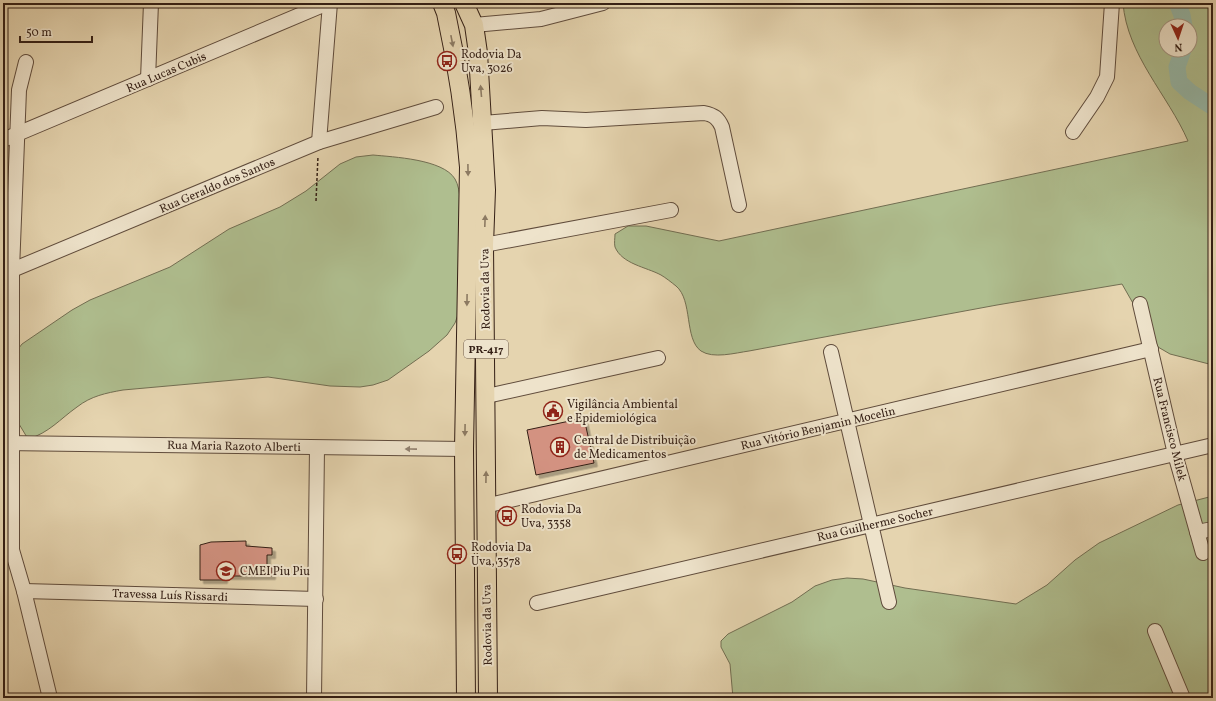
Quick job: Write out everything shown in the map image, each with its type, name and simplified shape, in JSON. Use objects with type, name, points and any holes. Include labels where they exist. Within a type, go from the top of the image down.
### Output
[{"type":"main road","name":"Rodovia da Uva","points":[[442,3],[459,81],[465,124],[468,167],[464,449],[466,698]]},
{"type":"main road","name":"Rodovia da Uva","points":[[464,3],[474,25],[478,53],[486,190],[484,245],[487,396],[485,506],[488,698]]},
{"type":"main road","points":[[474,25],[476,3]]},
{"type":"street","points":[[148,79],[151,3]]},
{"type":"street","points":[[318,142],[329,3]]},
{"type":"street","name":"Rua Lucas Cubis","points":[[3,140],[329,3]]},
{"type":"street","points":[[474,25],[541,19],[603,3]]},
{"type":"street","points":[[1073,132],[1097,97],[1108,77],[1112,3]]},
{"type":"street","points":[[26,62],[19,90],[8,272],[7,550],[24,591],[50,698]]},
{"type":"street","name":"Rua Geraldo dos Santos","points":[[8,272],[318,142],[436,107]]},
{"type":"street","points":[[483,123],[542,118],[576,120],[704,113],[712,115],[719,120],[722,127],[739,205]]},
{"type":"street","points":[[484,245],[670,210]]},
{"type":"street","name":"Rua Francisco Milek","points":[[1140,304],[1175,454],[1203,553]]},
{"type":"street","name":"Rua Vitório Benjamin Mocelin","points":[[485,506],[1150,349]]},
{"type":"street","points":[[831,352],[889,602]]},
{"type":"street","points":[[487,396],[658,358]]},
{"type":"street","name":"Rua Maria Razoto Alberti","points":[[7,443],[464,449]]},
{"type":"street","name":"Rua Guilherme Socher","points":[[537,603],[1213,445]]},
{"type":"street","points":[[314,698],[317,448]]},
{"type":"street","points":[[1197,532],[1213,529]]},
{"type":"street","name":"Travessa Luís Rissardi","points":[[24,591],[316,599]]},
{"type":"street","points":[[1155,631],[1183,698]]},
{"type":"path","points":[[316,201],[318,142]]},
{"type":"green space","points":[[1123,3],[1213,3],[1213,365],[1170,354],[1158,347],[1122,284],[997,305],[749,351],[724,355],[712,355],[701,351],[692,338],[685,300],[676,286],[661,275],[629,261],[618,253],[615,247],[615,234],[628,226],[646,226],[719,241],[1188,141],[1180,124],[1140,57],[1126,22]]},
{"type":"green space","points":[[373,155],[417,160],[440,167],[449,172],[455,179],[459,189],[462,242],[459,312],[455,323],[447,335],[429,351],[388,380],[373,385],[360,387],[330,386],[268,377],[111,392],[82,403],[42,433],[28,439],[19,424],[12,357],[22,344],[72,310],[90,300],[170,267],[229,229],[280,207],[306,191],[340,164],[356,157]]},
{"type":"green space","points":[[1213,496],[1213,698],[733,698],[730,664],[721,647],[721,641],[728,634],[792,602],[815,586],[832,580],[847,578],[863,579],[905,588],[1016,604],[1047,585],[1075,560],[1099,543],[1178,505]]},
{"type":"building","name":"Central de Distribuição de Medicamentos","points":[[584,418],[594,463],[536,475],[527,430]]},
{"type":"building","points":[[246,541],[246,546],[272,548],[272,555],[267,555],[267,567],[272,567],[272,576],[224,576],[224,580],[200,580],[200,545],[211,542]]},
{"type":"waterway","points":[[1177,3],[1183,18]]},
{"type":"waterway","points":[[1180,58],[1177,67],[1179,82],[1190,92],[1213,107]]},
{"type":"place","name":"Rodovia Da Uva, 3026","points":[[447,61]]},
{"type":"place","name":"Vigilância Ambiental e Epidemiológica","points":[[553,411]]},
{"type":"place","name":"Central de Distribuição de Medicamentos","points":[[560,447]]},
{"type":"place","name":"Rodovia Da Uva, 3358","points":[[507,516]]},
{"type":"place","name":"Rodovia Da Uva, 3578","points":[[457,554]]},
{"type":"place","name":"CMEI Piu Piu","points":[[226,571]]}]
